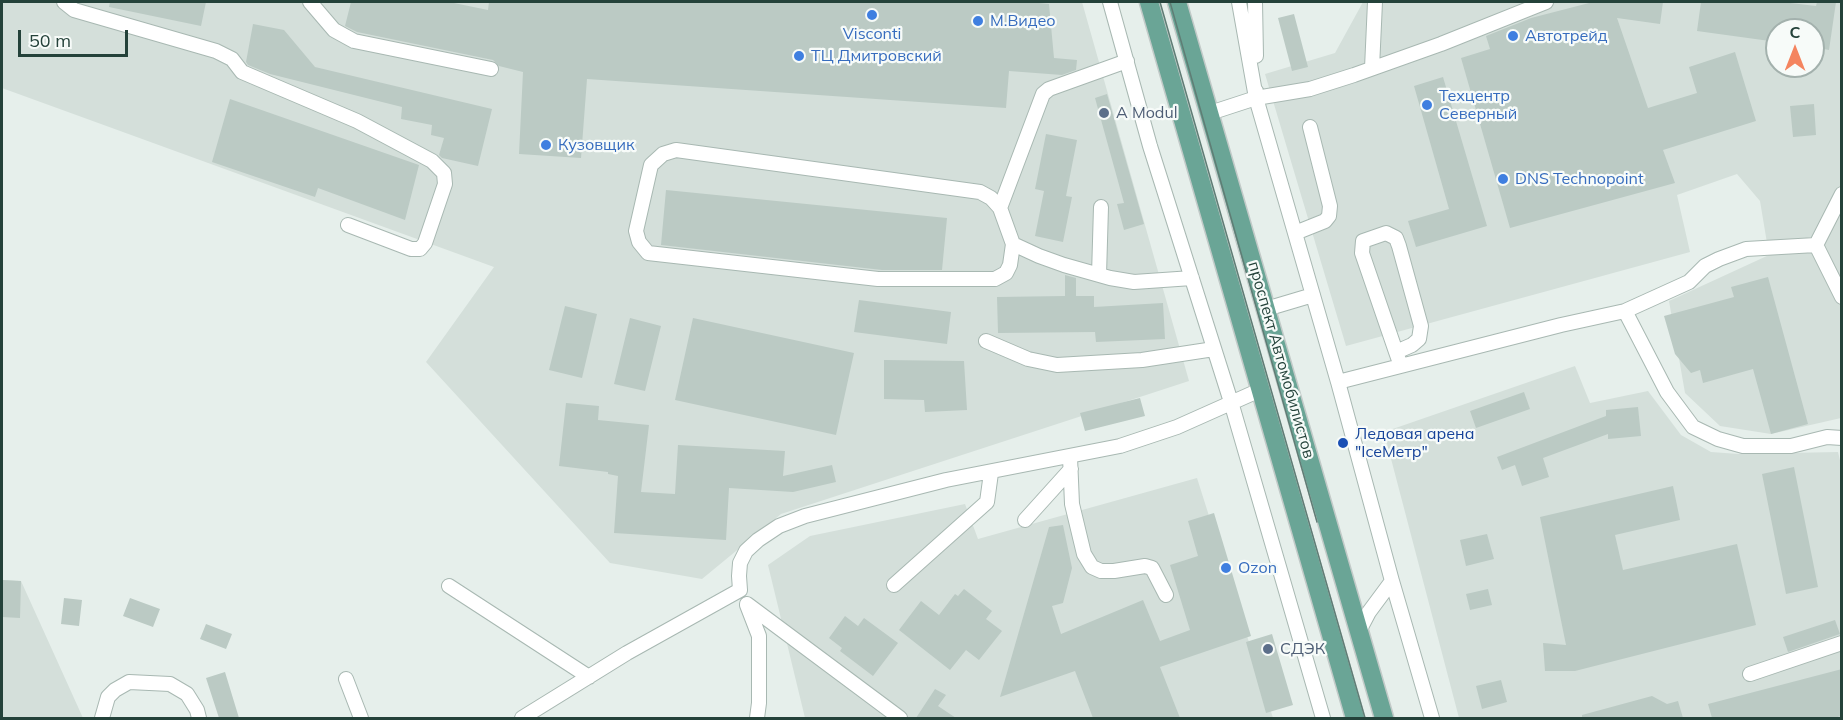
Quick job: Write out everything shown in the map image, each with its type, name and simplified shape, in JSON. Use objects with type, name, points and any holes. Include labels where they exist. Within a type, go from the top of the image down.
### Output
[{"type":"main road","name":"проспект Автомобилистов","points":[[1149,2],[1355,718]]},
{"type":"main road","name":"проспект Автомобилистов","points":[[1177,2],[1384,718]]},
{"type":"street","points":[[64,2],[74,10],[216,51],[232,59],[242,72],[357,121],[432,161],[444,173],[445,184],[425,243],[420,249],[411,249],[348,225]]},
{"type":"street","points":[[310,2],[334,30],[354,41],[491,69]]},
{"type":"street","points":[[1110,2],[1150,146],[1231,402],[1323,718]]},
{"type":"street","points":[[1239,2],[1256,98],[1432,718]]},
{"type":"street","points":[[1255,2],[1256,98]]},
{"type":"street","points":[[1372,68],[1375,2]]},
{"type":"street","points":[[1210,113],[1256,98],[1310,89],[1441,44],[1546,2]]},
{"type":"street","points":[[1000,208],[1043,94],[1049,89],[1127,61]]},
{"type":"street","points":[[1295,233],[1325,221],[1329,216],[1330,206],[1310,127]]},
{"type":"street","points":[[676,150],[980,192],[991,198],[1000,208],[1013,244],[1010,265],[1006,273],[995,279],[878,279],[648,253],[639,242],[636,231],[651,165],[663,154],[676,150]]},
{"type":"street","points":[[1816,245],[1842,194]]},
{"type":"street","points":[[1099,276],[1101,207]]},
{"type":"street","points":[[1396,352],[1419,339],[1421,326],[1399,246],[1396,238],[1386,232],[1363,241],[1362,253],[1396,352],[1401,366]]},
{"type":"street","points":[[1013,244],[1064,265],[1099,276],[1134,282],[1192,278]]},
{"type":"street","points":[[1816,245],[1842,297]]},
{"type":"street","points":[[1338,382],[1625,311],[1689,282],[1705,266],[1746,249],[1816,245]]},
{"type":"street","points":[[1266,309],[1313,295]]},
{"type":"street","points":[[1625,311],[1666,392],[1694,427],[1718,439],[1743,446],[1791,446],[1827,437],[1842,438]]},
{"type":"street","points":[[986,341],[1028,359],[1057,365],[1142,360],[1214,349]]},
{"type":"street","points":[[757,718],[759,636],[740,590],[740,563],[746,551],[779,526],[805,516],[946,480],[991,472],[1071,463],[1177,427],[1260,390]]},
{"type":"street","points":[[1025,520],[1071,463]]},
{"type":"street","points":[[1071,463],[1072,504],[1078,537],[1092,567],[1101,571],[1145,566],[1152,568],[1166,595]]},
{"type":"street","points":[[894,585],[987,502],[991,472]]},
{"type":"street","points":[[1359,631],[1369,612],[1392,581]]},
{"type":"street","points":[[449,586],[589,677]]},
{"type":"street","points":[[522,718],[627,653],[740,590]]},
{"type":"street","points":[[747,604],[900,718]]},
{"type":"street","points":[[1750,674],[1842,643]]},
{"type":"street","points":[[346,679],[362,718]]},
{"type":"street","points":[[102,718],[108,697],[129,682],[170,684],[187,694],[199,718]]},
{"type":"shaded area","points":[[2,2],[1082,2],[1189,381],[781,514],[702,579],[610,563],[426,362],[494,267],[2,88]]},
{"type":"shaded area","points":[[1363,2],[1841,2],[1841,418],[1771,434],[1720,426],[1685,393],[1669,301],[1769,255],[1760,201],[1737,174],[1677,195],[1690,252],[1346,346],[1265,74],[1335,53]]},
{"type":"shaded area","points":[[1575,366],[1590,403],[1648,391],[1681,435],[1711,452],[1739,454],[1838,452],[1842,469],[1841,718],[1459,718],[1384,432]]},
{"type":"shaded area","points":[[1197,478],[1273,718],[805,718],[768,565],[810,536],[965,504],[978,539]]},
{"type":"shaded area","points":[[2,580],[21,581],[83,718],[2,718]]},
{"type":"building","points":[[110,2],[206,2],[201,26],[109,7]]},
{"type":"building","name":"ТЦ Дмитровский","points":[[351,2],[449,2],[488,10],[489,2],[1029,2],[1049,4],[1054,58],[1077,60],[1076,70],[1062,75],[1009,71],[1006,108],[587,79],[581,158],[519,154],[523,72],[499,66],[493,60],[357,32],[345,26]]},
{"type":"building","points":[[1593,2],[1663,2],[1660,24],[1617,18],[1648,108],[1697,93],[1689,67],[1735,52],[1756,121],[1663,150],[1675,183],[1510,228],[1461,58],[1490,49],[1486,36],[1531,18]]},
{"type":"building","points":[[1701,2],[1782,2],[1816,6],[1817,2],[1836,2],[1829,50],[1825,49],[1825,18],[1765,18],[1765,40],[1697,31]]},
{"type":"building","points":[[1294,14],[1308,67],[1292,71],[1278,18]]},
{"type":"building","points":[[253,24],[284,30],[315,67],[492,109],[478,166],[442,158],[439,155],[444,138],[431,135],[432,125],[401,119],[402,107],[270,74],[248,65],[246,62]]},
{"type":"building","points":[[1443,77],[1487,226],[1416,247],[1408,221],[1449,209],[1414,86]]},
{"type":"building","points":[[1107,94],[1144,224],[1124,230],[1117,204],[1124,203],[1095,98]]},
{"type":"building","points":[[230,99],[419,165],[405,220],[318,188],[315,197],[212,162]]},
{"type":"building","points":[[1814,104],[1816,135],[1793,137],[1790,106]]},
{"type":"building","points":[[1046,134],[1077,140],[1066,196],[1072,197],[1063,242],[1035,236],[1044,191],[1035,189]]},
{"type":"building","points":[[666,190],[947,218],[942,270],[882,270],[661,245]]},
{"type":"building","points":[[1065,275],[1076,278],[1076,296],[1094,296],[1094,307],[1163,303],[1165,339],[1096,342],[1095,332],[998,333],[997,297],[1065,296]]},
{"type":"building","points":[[1768,277],[1808,424],[1771,434],[1753,369],[1703,383],[1700,370],[1691,373],[1675,354],[1664,316],[1734,297],[1731,287]]},
{"type":"building","points":[[859,300],[951,312],[947,344],[854,332]]},
{"type":"building","points":[[565,306],[597,314],[582,378],[549,370]]},
{"type":"building","points":[[630,318],[661,326],[645,391],[614,384]]},
{"type":"building","points":[[693,318],[854,353],[836,435],[675,400]]},
{"type":"building","points":[[884,360],[964,361],[967,410],[925,412],[924,400],[884,399]]},
{"type":"building","points":[[1524,392],[1530,409],[1476,428],[1470,411]]},
{"type":"building","points":[[1140,398],[1145,416],[1085,431],[1080,413]]},
{"type":"building","points":[[566,403],[599,406],[598,420],[649,425],[641,492],[675,494],[678,445],[785,451],[783,476],[832,465],[836,482],[793,492],[729,488],[726,540],[614,533],[618,476],[608,474],[608,472],[559,466]]},
{"type":"building","points":[[1638,407],[1641,436],[1608,439],[1608,434],[1543,458],[1549,477],[1522,486],[1515,465],[1502,470],[1497,457],[1606,416],[1606,410]]},
{"type":"building","points":[[1794,467],[1818,587],[1786,594],[1762,474]]},
{"type":"building","points":[[1673,486],[1680,520],[1615,535],[1623,570],[1737,544],[1756,625],[1575,671],[1545,671],[1543,643],[1566,645],[1540,517]]},
{"type":"building","points":[[1214,513],[1251,636],[1160,667],[1180,718],[1093,718],[1075,671],[1000,697],[1049,527],[1063,525],[1072,568],[1063,603],[1052,606],[1061,634],[1143,600],[1160,641],[1190,630],[1170,565],[1198,556],[1188,521]]},
{"type":"building","points":[[1487,534],[1494,559],[1466,566],[1460,540]]},
{"type":"building","points":[[2,580],[21,581],[20,618],[2,617]]},
{"type":"building","points":[[964,589],[992,611],[986,619],[1002,631],[979,660],[966,650],[950,670],[899,630],[921,601],[939,615],[955,594],[958,596]]},
{"type":"building","points":[[1488,589],[1492,605],[1470,610],[1466,594]]},
{"type":"building","points":[[64,598],[82,600],[79,626],[61,624]]},
{"type":"building","points":[[130,598],[160,609],[153,627],[123,616]]},
{"type":"building","points":[[845,616],[858,626],[864,618],[898,643],[873,676],[840,651],[842,648],[829,638]]},
{"type":"building","points":[[1835,620],[1840,634],[1788,652],[1783,637]]},
{"type":"building","points":[[206,624],[232,634],[226,649],[200,639]]},
{"type":"building","points":[[1272,634],[1293,705],[1266,713],[1246,642]]},
{"type":"building","points":[[1842,669],[1842,716],[1833,718],[1712,718],[1708,704]]},
{"type":"building","points":[[225,672],[239,718],[219,718],[206,678]]},
{"type":"building","points":[[1501,680],[1507,702],[1482,709],[1476,686]]},
{"type":"building","points":[[935,689],[946,695],[938,706],[956,718],[916,718]]},
{"type":"building","points":[[1652,696],[1667,704],[1678,701],[1683,718],[1582,718],[1582,715]]},
{"type":"tram line","points":[[1160,2],[1365,718]]},
{"type":"tram line","points":[[1170,2],[1317,522]]},
{"type":"place","name":"Visconti","points":[[872,15]]},
{"type":"place","name":"М.Видео","points":[[978,21]]},
{"type":"place","name":"Автотрейд","points":[[1513,36]]},
{"type":"place","name":"ТЦ Дмитровский","points":[[799,56]]},
{"type":"place","name":"Техцентр Северный","points":[[1427,105]]},
{"type":"place","name":"A Modul","points":[[1104,113]]},
{"type":"place","name":"Кузовщик","points":[[546,145]]},
{"type":"place","name":"DNS Technopoint","points":[[1503,179]]},
{"type":"place","name":"Ледовая арена \"IceМетр\"","points":[[1343,443]]},
{"type":"place","name":"Ozon","points":[[1226,568]]},
{"type":"place","name":"СДЭК","points":[[1268,649]]}]
